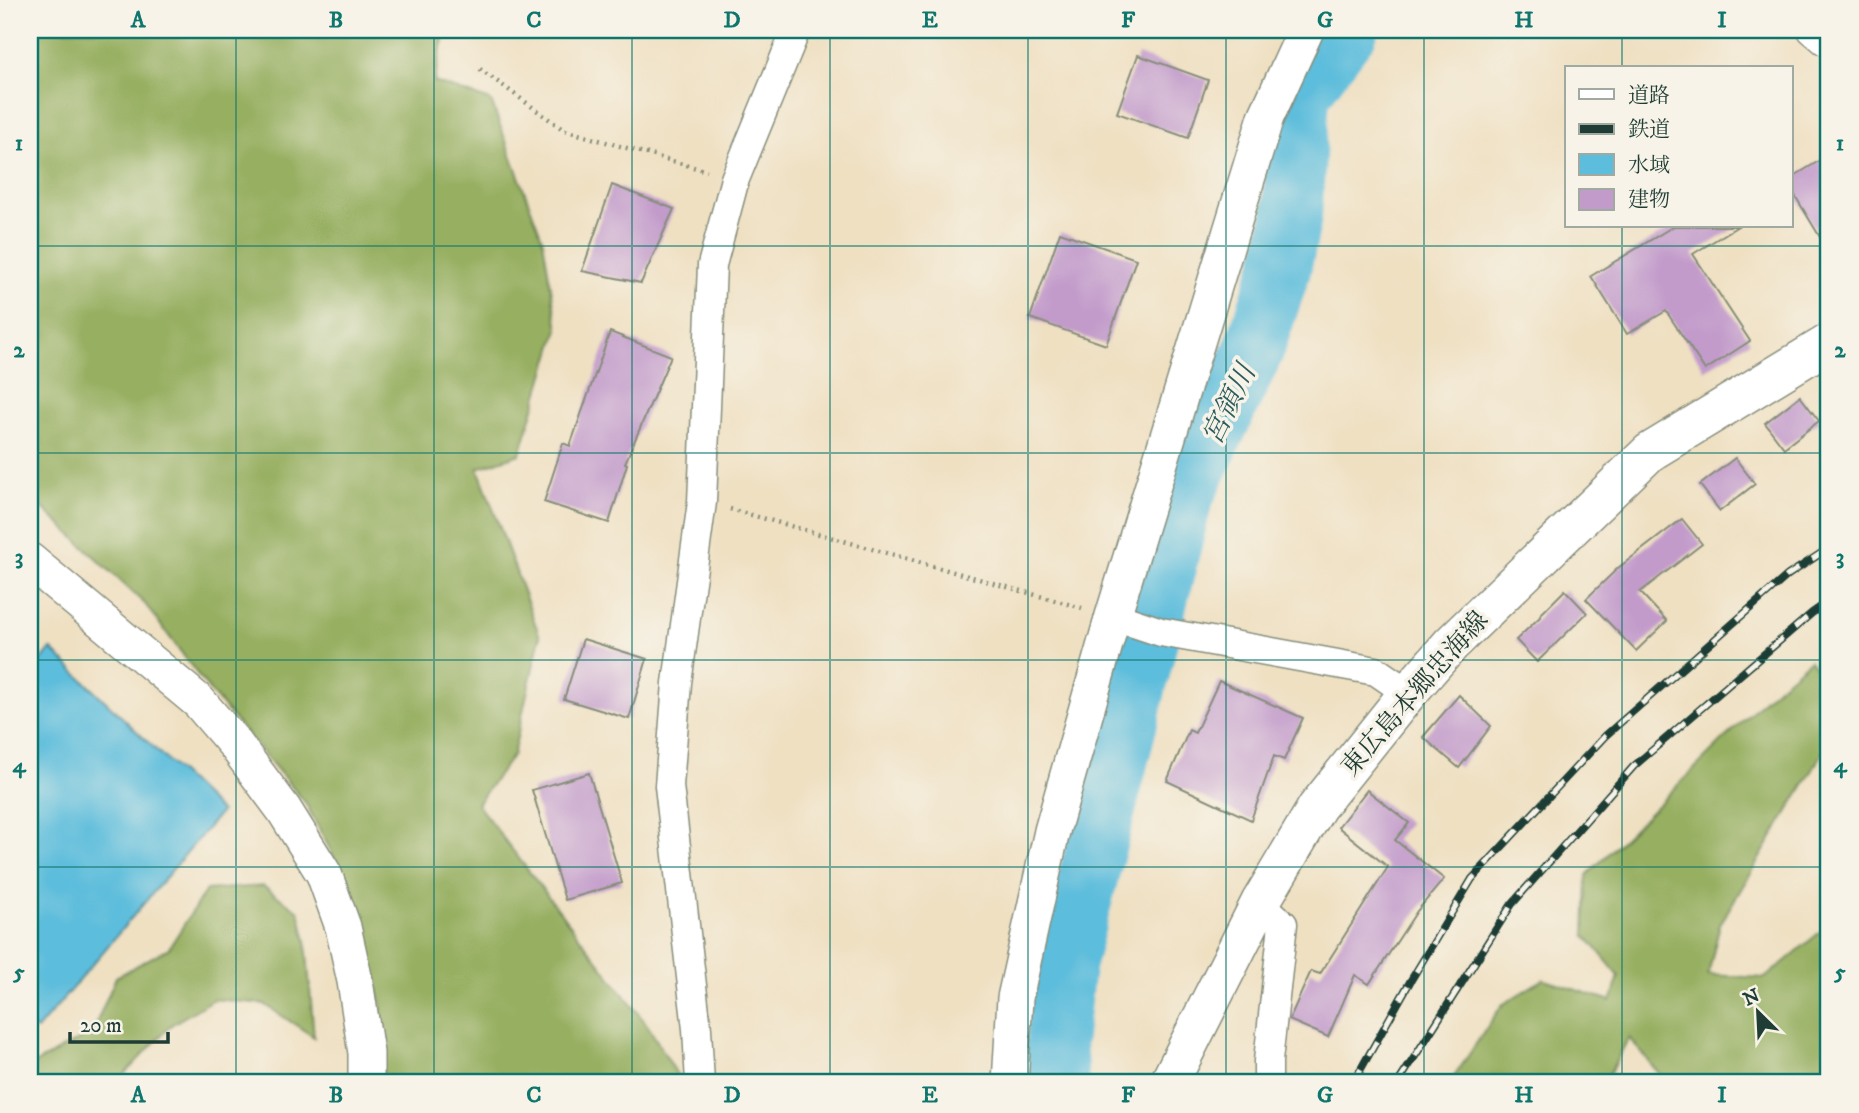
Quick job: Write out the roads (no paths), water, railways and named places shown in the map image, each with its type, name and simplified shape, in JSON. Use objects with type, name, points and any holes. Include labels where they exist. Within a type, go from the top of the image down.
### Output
[{"type":"main road","name":"東広島本郷忠海線","points":[[1169,1083],[1260,904],[1317,807],[1451,644],[1650,453],[1829,342]]},
{"type":"street","points":[[700,1083],[697,1029],[669,786],[677,683],[702,502],[712,265],[735,179],[796,30]]},
{"type":"street","points":[[1010,1083],[1016,998],[1052,831],[1137,624],[1266,117],[1306,30]]},
{"type":"street","points":[[1812,30],[1825,41],[1829,38]]},
{"type":"street","points":[[30,561],[199,702],[235,744],[284,810],[324,874],[344,927],[366,1053],[366,1083]]},
{"type":"street","points":[[1137,624],[1376,671],[1408,693]]},
{"type":"street","points":[[1260,904],[1283,924],[1268,1083]]},
{"type":"water","points":[[51,649],[221,812],[37,1030],[30,1025],[30,675]]},
{"type":"waterway","name":"宮領川","points":[[1059,1083],[1056,1043],[1065,966],[1183,498],[1254,350],[1281,269],[1292,216],[1300,94],[1348,30]]},
{"type":"railway","points":[[1353,1083],[1472,879],[1605,736],[1788,575],[1829,548]]},
{"type":"railway","points":[[1398,1083],[1512,904],[1634,766],[1829,601]]}]
